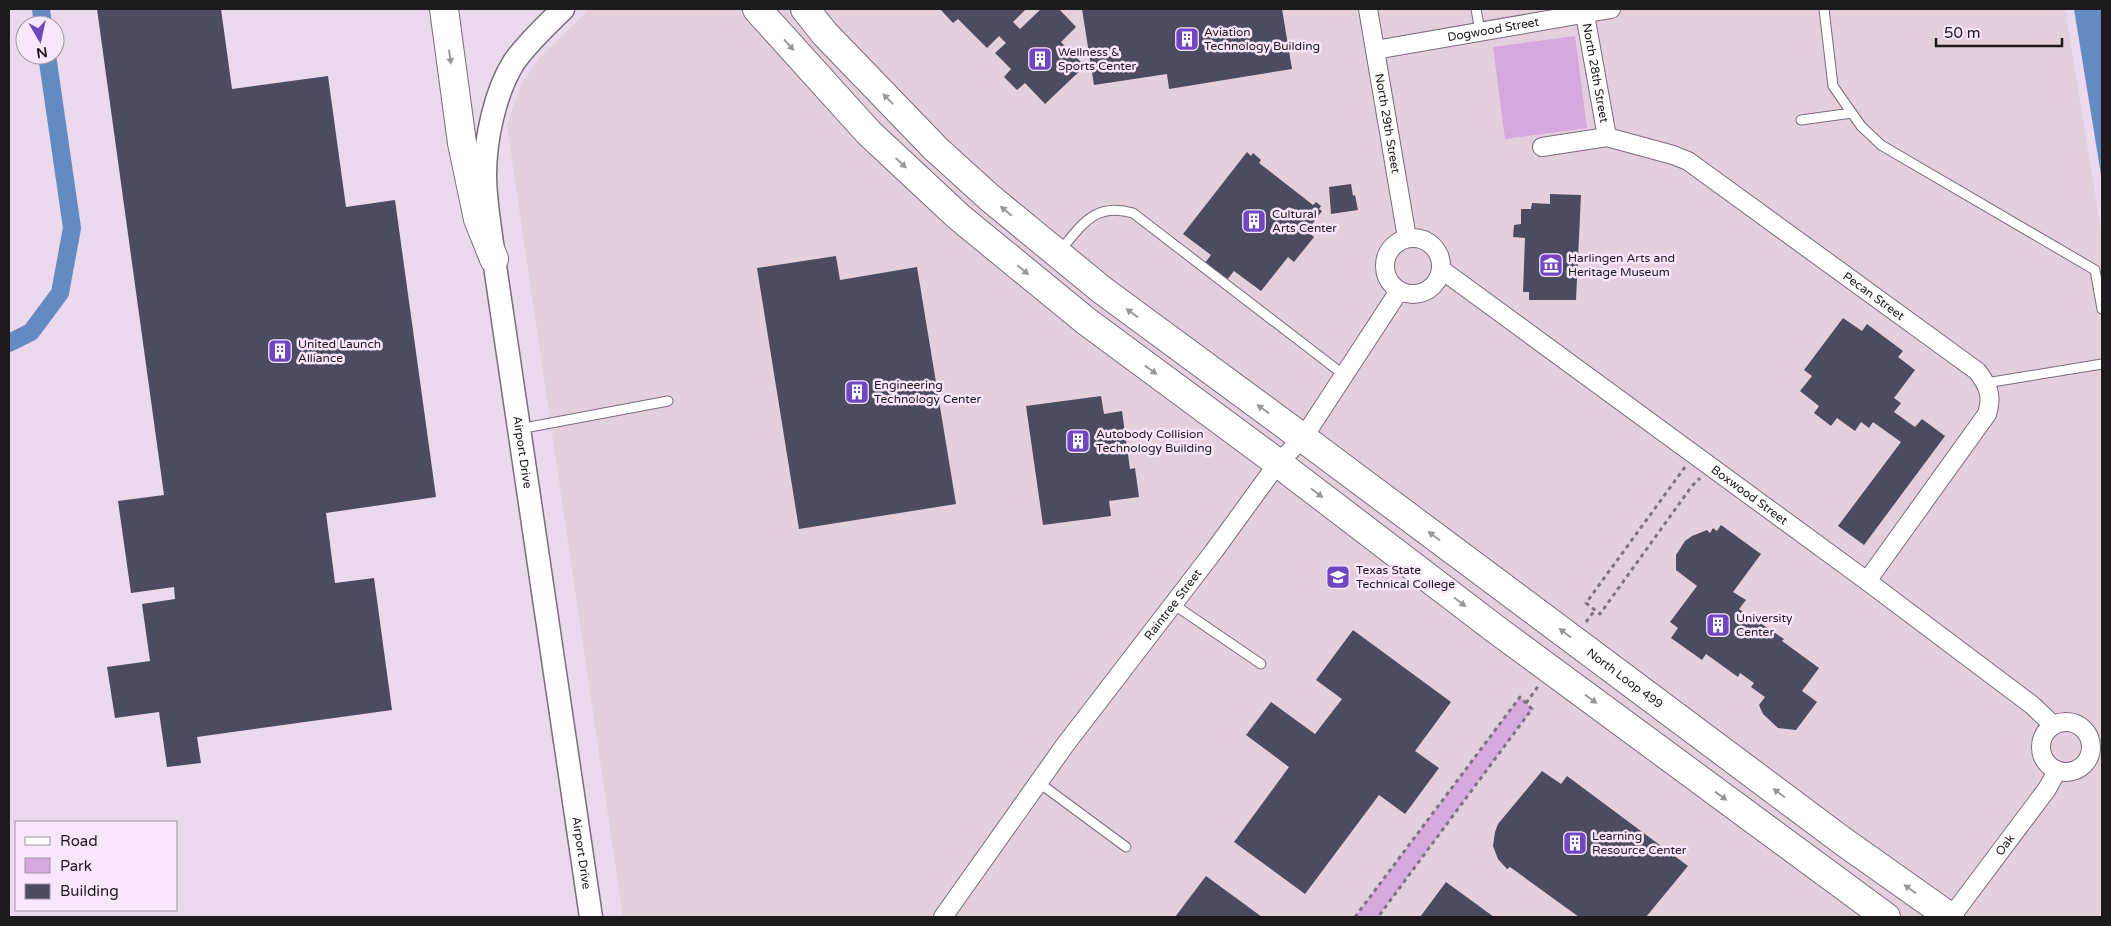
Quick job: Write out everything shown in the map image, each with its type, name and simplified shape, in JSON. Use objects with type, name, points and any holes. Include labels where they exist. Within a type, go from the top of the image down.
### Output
[{"type":"main road","points":[[444,9],[464,152],[478,219],[494,259]]},
{"type":"main road","points":[[756,9],[869,133],[959,217],[1086,321],[1278,463],[1501,633],[1886,917]]},
{"type":"main road","name":"North Loop 499","points":[[806,9],[825,34],[936,149],[1102,290],[1844,842],[1950,917]]},
{"type":"street","name":"Airport Drive","points":[[563,9],[530,42],[513,64],[498,97],[489,130],[485,176],[494,259],[591,917]]},
{"type":"street","name":"North 29th Street","points":[[1368,9],[1407,238]]},
{"type":"street","name":"Dogwood Street","points":[[1375,50],[1585,11],[1611,9]]},
{"type":"street","name":"North 28th Street","points":[[1585,11],[1607,138]]},
{"type":"street","name":"Pecan Street","points":[[1542,147],[1607,138],[1673,155],[1688,161],[1977,371],[1986,383]]},
{"type":"street","points":[[1407,238],[1421,239],[1433,245],[1440,257],[1442,270],[1436,283],[1426,292],[1413,295],[1399,291],[1389,282],[1385,269],[1387,256],[1395,244],[1407,238]]},
{"type":"street","name":"Boxwood Street","points":[[1442,270],[1867,581],[2032,705],[2053,725]]},
{"type":"street","name":"Raintree Street","points":[[943,917],[1038,782],[1174,604],[1278,463],[1303,438],[1399,291]]},
{"type":"street","points":[[1867,581],[1987,414],[1991,403],[1986,383]]},
{"type":"street","points":[[2067,721],[2086,731],[2097,742],[2087,762],[2072,772],[2057,771],[2047,764],[2042,757],[2040,748],[2041,739],[2046,731],[2053,725],[2067,721]]},
{"type":"street","name":"Oak","points":[[1950,917],[2047,789],[2057,771]]},
{"type":"lane","points":[[1476,9],[1480,31]]},
{"type":"lane","points":[[1824,9],[1833,86],[1861,126],[1881,145],[2095,270],[2102,309]]},
{"type":"lane","points":[[1802,120],[1852,113]]},
{"type":"lane","points":[[1058,254],[1086,220],[1095,214],[1119,209],[1133,213],[1344,374]]},
{"type":"lane","points":[[1986,383],[2102,364]]},
{"type":"lane","points":[[519,428],[668,401]]},
{"type":"lane","points":[[1174,604],[1261,664]]},
{"type":"lane","points":[[1038,782],[1126,847]]},
{"type":"path","points":[[1695,455],[1586,603],[1600,614],[1692,486],[1711,467]]},
{"type":"path","points":[[1355,917],[1520,697],[1532,709],[1378,917]]},
{"type":"shaded area","name":"Texas State Technical College","points":[[589,9],[2065,9],[2102,236],[2102,917],[623,917],[507,126],[521,84],[540,57]]},
{"type":"green space","points":[[1575,36],[1587,128],[1505,139],[1493,47]]},
{"type":"green space","points":[[1520,697],[1532,709],[1378,917],[1355,917]]},
{"type":"water","points":[[2074,9],[2102,9],[2102,181]]},
{"type":"building","name":"United Launch Alliance","points":[[97,9],[221,9],[232,89],[328,76],[346,207],[395,200],[436,497],[326,513],[335,583],[374,578],[392,710],[197,737],[201,763],[167,767],[159,712],[115,718],[107,667],[150,661],[142,604],[175,599],[174,587],[131,593],[118,501],[164,495]]},
{"type":"building","name":"Wellness & Sports Center","points":[[1026,9],[1013,22],[1020,29],[1041,9],[1059,9],[1076,27],[1061,42],[1085,66],[1045,104],[1025,83],[1017,90],[1004,77],[1011,69],[995,53],[1006,43],[999,36],[987,48],[958,19],[953,23],[941,10]]},
{"type":"building","name":"Aviation Technology Building","points":[[1082,9],[1282,9],[1292,69],[1169,89],[1167,74],[1094,85]]},
{"type":"building","name":"Cultural Arts Center","points":[[1247,152],[1251,156],[1253,153],[1261,160],[1259,163],[1313,205],[1316,202],[1321,206],[1319,209],[1322,211],[1307,231],[1314,237],[1294,262],[1288,257],[1261,291],[1234,271],[1223,285],[1201,268],[1211,255],[1183,234]]},
{"type":"building","name":"Cultural Arts Center","points":[[1351,184],[1358,210],[1331,214],[1329,187]]},
{"type":"building","name":"Harlingen Arts and Heritage Museum","points":[[1550,194],[1581,195],[1576,300],[1529,300],[1529,292],[1523,292],[1525,238],[1513,237],[1514,225],[1521,224],[1521,209],[1531,209],[1532,203],[1550,204]]},
{"type":"building","name":"Engineering Technology Center","points":[[836,256],[840,280],[917,267],[956,504],[799,529],[757,268]]},
{"type":"building","points":[[1843,318],[1862,331],[1867,324],[1903,351],[1898,357],[1915,370],[1894,398],[1901,403],[1894,412],[1915,427],[1922,419],[1945,436],[1864,545],[1838,526],[1901,442],[1873,422],[1869,428],[1861,422],[1855,431],[1837,418],[1831,426],[1814,413],[1819,406],[1800,391],[1812,376],[1804,370]]},
{"type":"building","name":"Autobody Collision Technology Building","points":[[1101,396],[1104,414],[1122,411],[1130,469],[1135,468],[1139,497],[1109,501],[1111,516],[1043,525],[1026,406]]},
{"type":"building","name":"University Center","points":[[1721,525],[1761,554],[1733,592],[1746,600],[1739,609],[1784,639],[1782,641],[1819,668],[1802,691],[1817,702],[1796,730],[1778,728],[1763,714],[1759,705],[1765,697],[1751,687],[1754,683],[1740,673],[1738,677],[1706,654],[1702,660],[1671,638],[1678,628],[1670,622],[1697,586],[1676,570],[1676,555],[1685,541],[1692,536],[1707,530],[1710,533],[1713,528],[1717,531]]},
{"type":"building","points":[[1353,630],[1451,702],[1415,751],[1439,768],[1405,814],[1379,795],[1305,894],[1234,842],[1289,767],[1246,735],[1271,702],[1315,734],[1342,699],[1316,680]]},
{"type":"building","name":"Learning Resource Center","points":[[1542,771],[1561,784],[1567,776],[1688,866],[1646,917],[1579,917],[1510,867],[1507,869],[1498,859],[1493,846],[1498,824]]},
{"type":"building","points":[[1206,876],[1262,917],[1175,917]]},
{"type":"building","points":[[1446,882],[1494,917],[1420,917]]},
{"type":"waterway","points":[[41,9],[42,15]]},
{"type":"waterway","points":[[9,343],[31,332],[60,293],[72,228],[48,65]]},
{"type":"place","name":"Aviation Technology Building","points":[[1187,39]]},
{"type":"place","name":"Wellness & Sports Center","points":[[1040,59]]},
{"type":"place","name":"Cultural Arts Center","points":[[1254,221]]},
{"type":"place","name":"Harlingen Arts and Heritage Museum","points":[[1551,265]]},
{"type":"place","name":"United Launch Alliance","points":[[280,351]]},
{"type":"place","name":"Engineering Technology Center","points":[[857,392]]},
{"type":"place","name":"Autobody Collision Technology Building","points":[[1078,441]]},
{"type":"place","name":"Texas State Technical College","points":[[1338,577]]},
{"type":"place","name":"University Center","points":[[1718,625]]},
{"type":"place","name":"Learning Resource Center","points":[[1575,843]]}]
